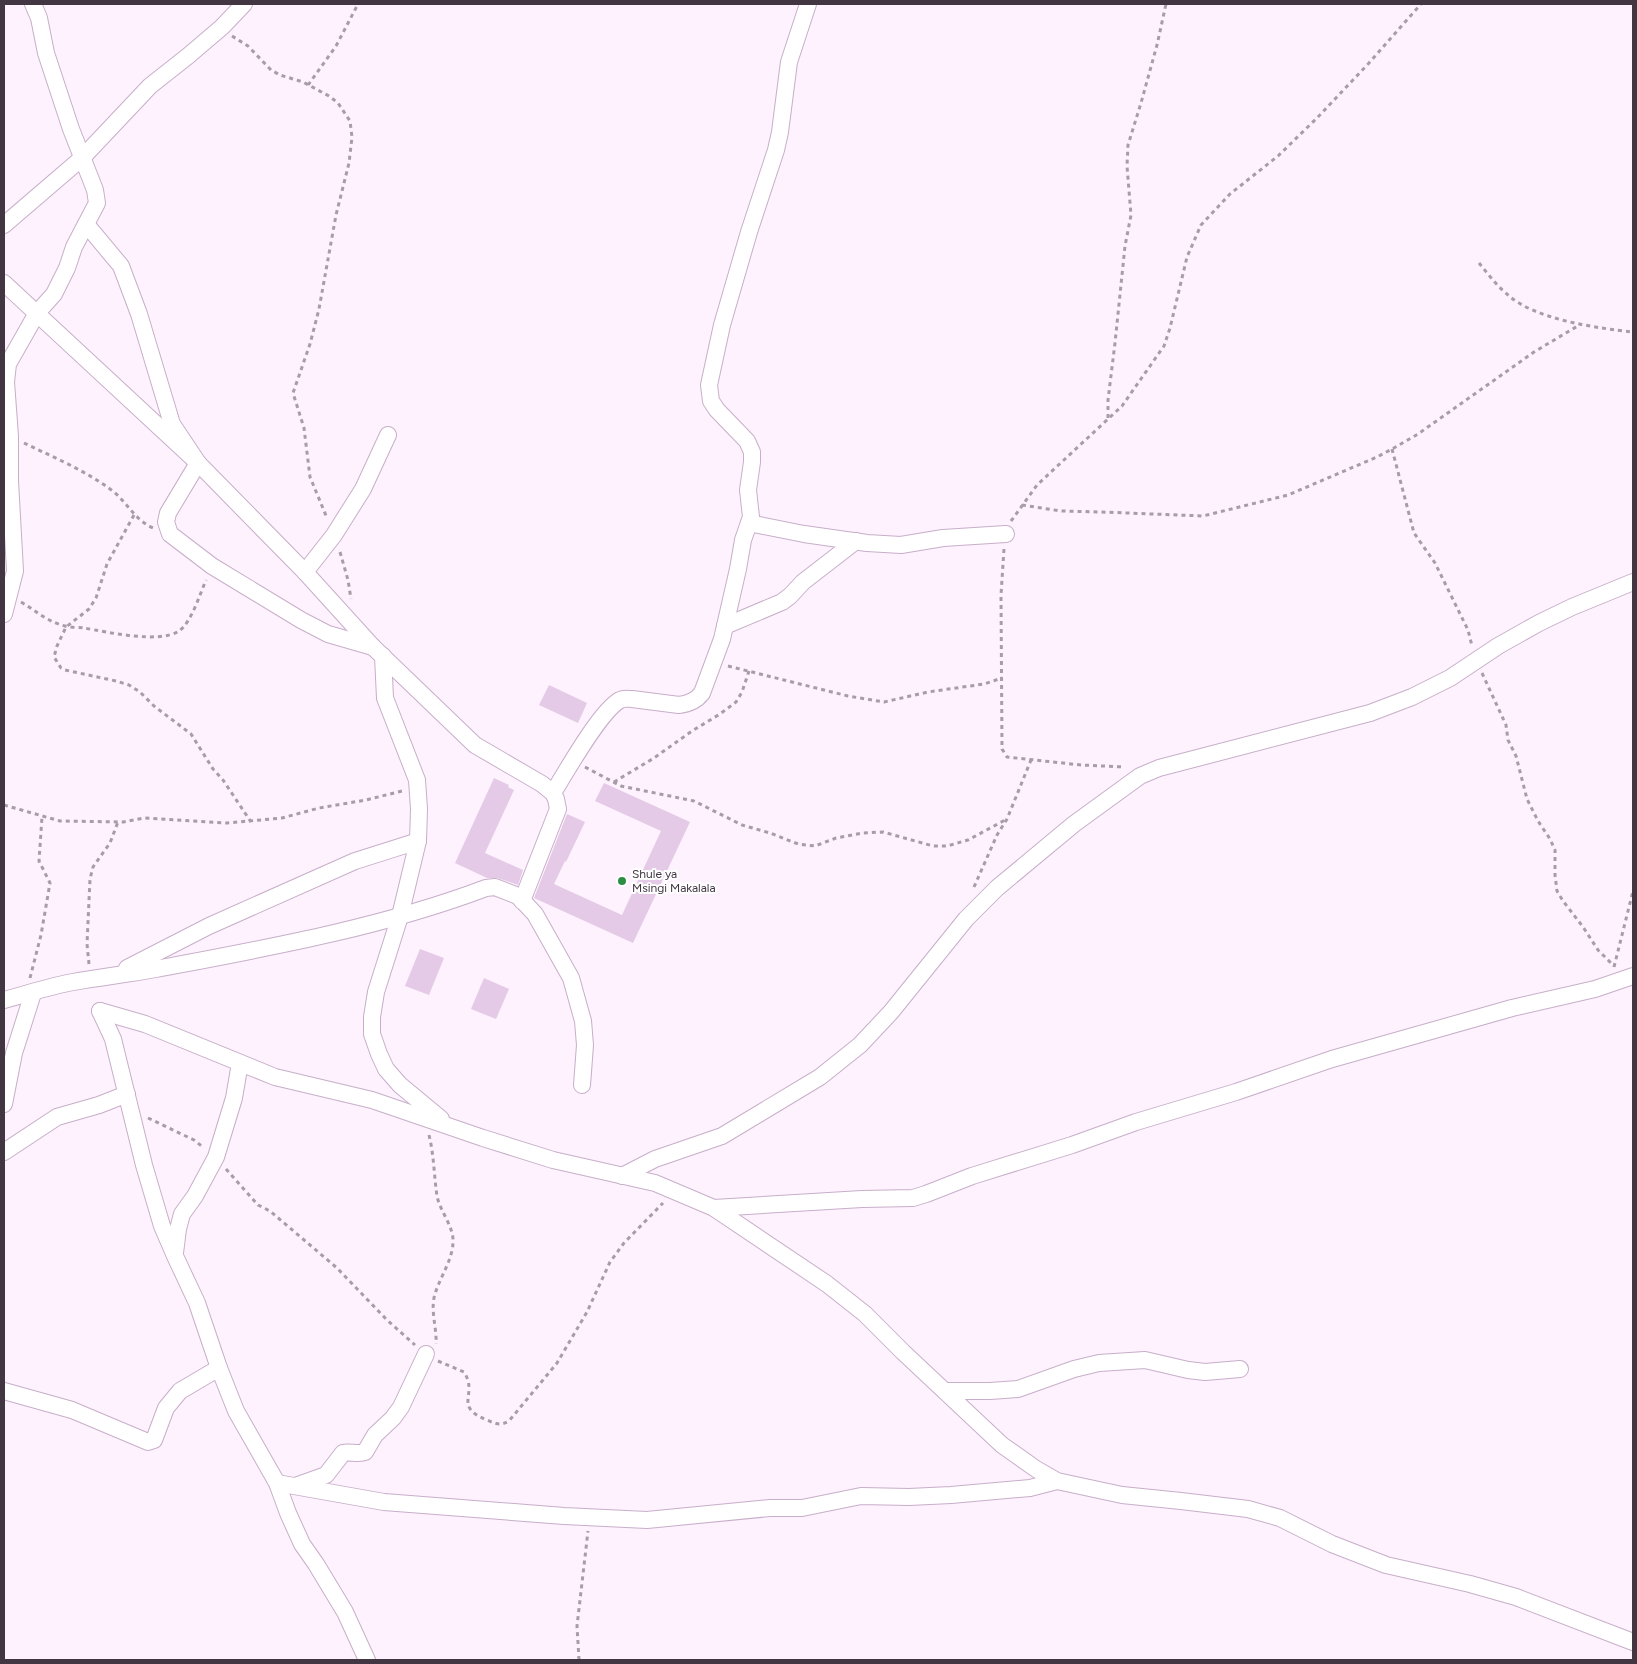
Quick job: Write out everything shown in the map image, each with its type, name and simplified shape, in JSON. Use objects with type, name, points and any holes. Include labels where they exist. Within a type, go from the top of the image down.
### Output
[{"type":"street","points":[[4,614],[15,571],[6,382],[8,364],[37,313],[54,294],[67,268],[74,247],[97,203],[97,196],[71,129],[46,53],[39,18],[33,4]]},
{"type":"street","points":[[4,225],[82,158],[150,86],[222,27],[244,4]]},
{"type":"street","points":[[552,792],[606,712],[619,701],[625,699],[679,705],[692,702],[702,693],[713,663],[725,626],[743,540],[751,517],[748,490],[752,452],[747,441],[717,410],[711,401],[709,385],[722,325],[749,232],[776,150],[789,62],[808,4]]},
{"type":"street","points":[[86,224],[121,266],[139,314],[172,424],[198,463]]},
{"type":"street","points":[[4,282],[198,463],[305,572],[378,651],[475,745],[542,784],[552,792],[558,809],[522,901]]},
{"type":"street","points":[[305,572],[334,534],[363,489],[388,435]]},
{"type":"street","points":[[198,463],[168,513],[166,522],[170,534],[212,566],[301,620],[328,634],[378,651]]},
{"type":"street","points":[[749,523],[804,534],[901,545],[943,538],[1006,534]]},
{"type":"street","points":[[725,626],[782,602],[802,582],[856,541]]},
{"type":"street","points":[[622,1176],[655,1159],[722,1136],[820,1077],[860,1045],[891,1012],[966,919],[997,888],[1074,824],[1140,776],[1156,769],[1370,713],[1412,697],[1450,678],[1498,646],[1572,607],[1633,582]]},
{"type":"street","points":[[378,651],[389,710],[417,780],[419,809],[418,841],[400,916],[376,992],[372,1017],[372,1034],[386,1069],[395,1080],[449,1126]]},
{"type":"street","points":[[110,976],[209,926],[338,868],[418,841]]},
{"type":"street","points":[[4,1000],[72,982],[278,945],[359,927],[400,916],[486,888],[495,887],[518,896],[535,914],[571,978],[583,1021],[585,1045],[582,1085]]},
{"type":"street","points":[[714,1208],[862,1199],[913,1198],[972,1176],[1072,1145],[1136,1122],[1236,1092],[1332,1059],[1503,1010],[1609,984],[1633,976]]},
{"type":"street","points":[[4,1104],[14,1052],[30,994]]},
{"type":"street","points":[[367,1660],[345,1612],[302,1544],[277,1483],[236,1411],[218,1368],[197,1303],[162,1226],[144,1165],[113,1039],[100,1011],[145,1024],[274,1077],[372,1100],[553,1160],[655,1183],[714,1208],[834,1290],[865,1314],[1002,1445],[1057,1481],[1122,1496],[1181,1500],[1248,1509],[1280,1518],[1332,1544],[1386,1565],[1470,1584],[1516,1597],[1633,1642]]},
{"type":"street","points":[[175,1256],[182,1214],[195,1196],[216,1158],[234,1098],[240,1063]]},
{"type":"street","points":[[4,1152],[57,1117],[99,1105],[129,1102]]},
{"type":"street","points":[[294,1486],[326,1475],[342,1453],[360,1454],[366,1452],[375,1435],[393,1418],[401,1407],[430,1357]]},
{"type":"street","points":[[945,1391],[1018,1389],[1074,1369],[1099,1363],[1145,1360],[1205,1372],[1240,1369]]},
{"type":"street","points":[[4,1391],[72,1410],[148,1442],[154,1440],[166,1408],[180,1391],[218,1368]]},
{"type":"street","points":[[277,1483],[384,1502],[590,1518],[647,1520],[770,1508],[802,1508],[861,1496],[909,1497],[1030,1488],[1057,1481]]},
{"type":"path","points":[[308,85],[336,46],[358,4]]},
{"type":"path","points":[[1108,418],[1108,400],[1116,343],[1125,246],[1131,215],[1127,166],[1128,145],[1142,103],[1166,4]]},
{"type":"path","points":[[1156,769],[1081,765],[1007,757],[1004,755],[1002,749],[1001,595],[1008,525],[1037,485],[1122,406],[1164,346],[1187,257],[1201,225],[1230,194],[1278,156],[1317,118],[1421,4]]},
{"type":"path","points":[[222,27],[248,46],[271,70],[329,96],[338,103],[350,121],[352,137],[349,163],[336,215],[319,309],[310,344],[293,393],[304,428],[310,477],[334,534],[348,580],[355,627]]},
{"type":"path","points":[[1479,263],[1508,296],[1534,312],[1581,324],[1633,332]]},
{"type":"path","points":[[1022,505],[1061,511],[1204,516],[1288,495],[1378,457],[1392,449],[1448,413],[1534,352],[1581,324]]},
{"type":"path","points":[[10,436],[92,477],[112,490],[134,515],[146,525],[170,534]]},
{"type":"path","points":[[1392,449],[1402,481],[1414,533],[1434,563],[1468,630],[1476,660],[1506,724],[1508,740],[1516,756],[1527,799],[1555,850],[1557,891],[1598,950],[1614,966]]},
{"type":"path","points":[[134,515],[106,564],[96,598],[89,609],[66,627],[54,657],[61,668],[65,670],[123,683],[140,692],[154,706],[191,734],[251,822]]},
{"type":"path","points":[[9,595],[30,607],[47,620],[66,627],[128,636],[170,634],[180,631],[186,623],[212,566]]},
{"type":"path","points":[[713,663],[848,696],[884,702],[928,692],[984,684],[1002,678]]},
{"type":"path","points":[[614,782],[654,758],[736,702],[742,692],[749,671]]},
{"type":"path","points":[[974,889],[1032,760]]},
{"type":"path","points":[[573,761],[622,786],[694,802],[742,825],[798,844],[815,846],[854,834],[883,832],[933,846],[947,846],[968,840],[1007,819]]},
{"type":"path","points":[[4,805],[60,821],[118,822],[144,818],[204,823],[251,822],[282,818],[319,808],[418,788]]},
{"type":"path","points":[[30,994],[32,963],[41,935],[50,883],[39,861],[42,816]]},
{"type":"path","points":[[90,980],[88,944],[90,880],[93,867],[110,843],[118,822]]},
{"type":"path","points":[[1609,984],[1633,891]]},
{"type":"path","points":[[129,1102],[194,1140],[216,1158],[258,1205],[270,1211],[337,1268],[386,1320],[430,1357],[464,1372],[469,1383],[468,1405],[470,1410],[473,1414],[503,1425],[510,1421],[557,1363],[587,1312],[610,1262],[624,1243],[674,1191]]},
{"type":"path","points":[[425,1117],[432,1147],[438,1198],[453,1236],[448,1262],[434,1299],[433,1308],[437,1331],[430,1357]]},
{"type":"path","points":[[579,1660],[577,1626],[590,1518]]},
{"type":"building","points":[[549,685],[587,703],[578,723],[539,705]]},
{"type":"building","points":[[494,778],[509,785],[508,787],[514,790],[485,853],[523,870],[518,885],[498,878],[487,878],[455,863]]},
{"type":"building","points":[[604,783],[690,822],[633,943],[534,898],[567,814],[585,822],[554,884],[622,915],[661,831],[595,801]]},
{"type":"building","points":[[420,949],[444,958],[429,995],[405,986]]},
{"type":"building","points":[[484,978],[509,989],[496,1019],[471,1009]]},
{"type":"place","name":"Shule ya Msingi Makalala","points":[[622,881]]}]
